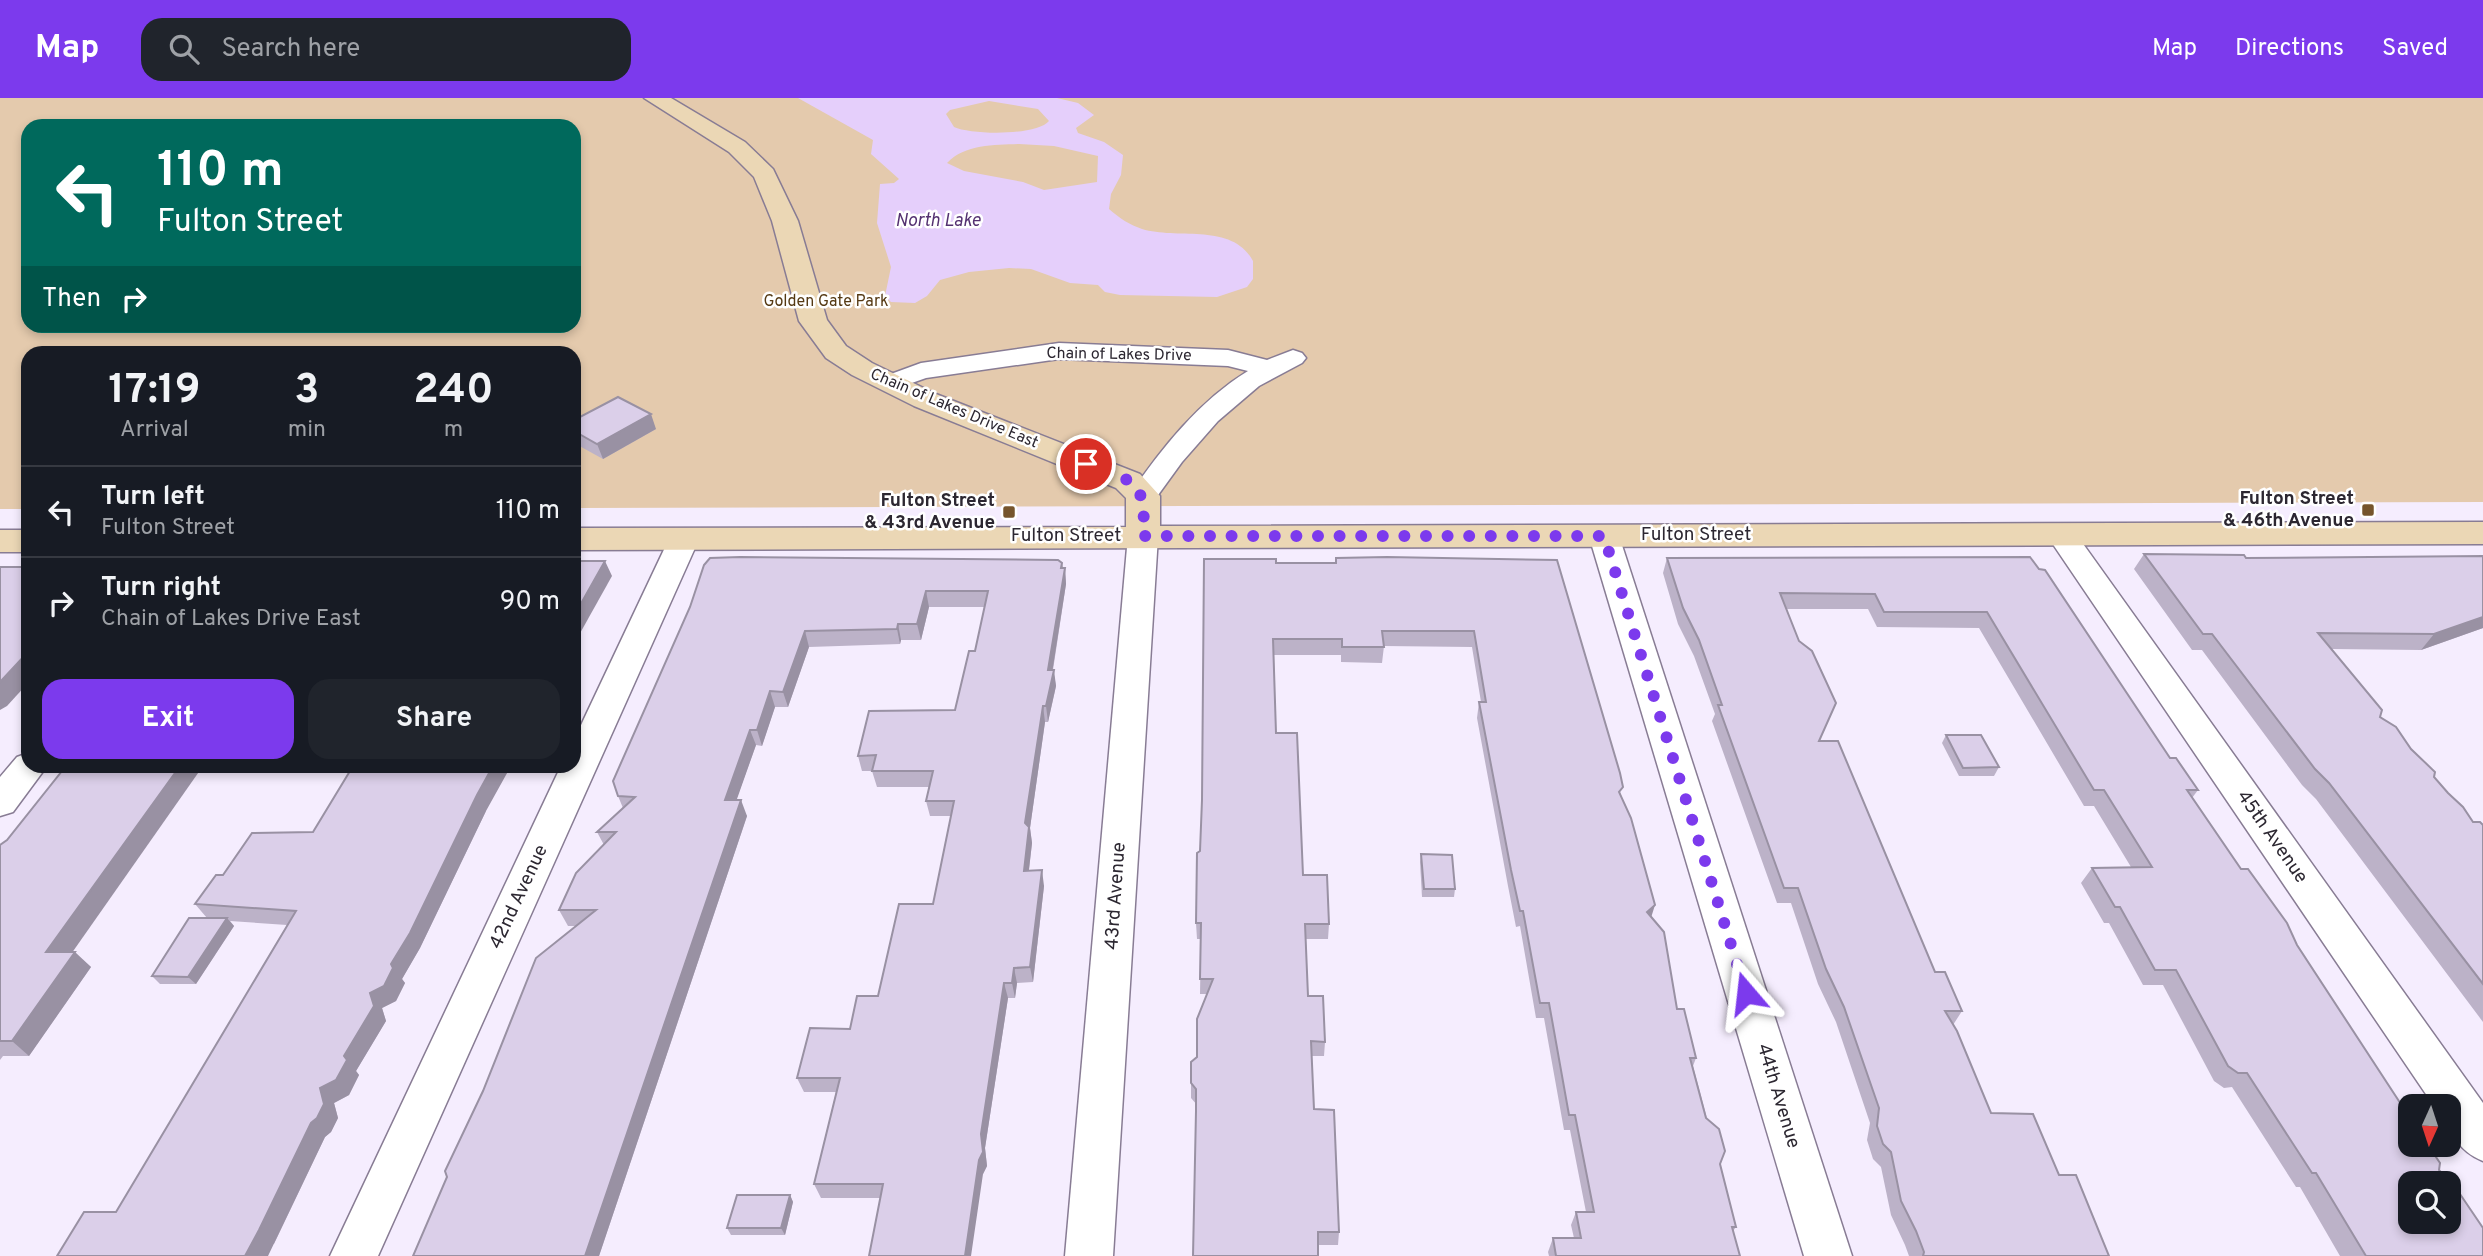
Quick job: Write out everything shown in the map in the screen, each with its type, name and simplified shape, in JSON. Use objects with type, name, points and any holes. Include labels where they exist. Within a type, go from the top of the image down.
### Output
[{"type":"main road","name":"Chain of Lakes Drive East","points":[[655,98],[737,147],[765,174],[779,202],[808,307],[818,332],[842,356],[889,383],[987,426],[1121,477],[1143,496]]},
{"type":"main road","points":[[1143,496],[1143,536]]},
{"type":"main road","name":"Fulton Street","points":[[581,539],[2483,533]]},
{"type":"main road","points":[[0,541],[21,541]]},
{"type":"street","name":"Chain of Lakes Drive","points":[[889,383],[921,371],[1059,351],[1228,358],[1267,368]]},
{"type":"street","points":[[1143,496],[1215,411],[1267,368],[1293,358]]},
{"type":"street","name":"45th Avenue","points":[[2061,534],[2483,1140]]},
{"type":"street","name":"43rd Avenue","points":[[1089,1256],[1143,536]]},
{"type":"street","name":"44th Avenue","points":[[1604,536],[1828,1256]]},
{"type":"street","name":"42nd Avenue","points":[[581,763],[684,538]]},
{"type":"street","points":[[0,802],[24,773]]},
{"type":"street","name":"42nd Avenue","points":[[355,1256],[576,773]]},
{"type":"green space","name":"Golden Gate Park","points":[[0,98],[2483,98],[2483,502],[581,508],[581,346],[21,346],[21,509],[0,509]]},
{"type":"water","name":"North Lake","points":[[798,98],[1057,98],[1078,103],[1094,115],[1076,128],[1078,133],[1104,142],[1123,155],[1121,175],[1111,194],[1109,209],[1142,229],[1203,234],[1232,241],[1244,249],[1253,261],[1253,279],[1247,287],[1217,297],[1120,295],[1105,292],[1098,285],[1070,283],[1031,269],[1009,268],[969,272],[940,280],[927,296],[915,303],[891,302],[885,296],[891,267],[877,223],[880,184],[894,183],[899,179],[871,154],[873,140]],"holes":[[[989,101],[1038,109],[1049,121],[1042,126],[1018,132],[988,133],[954,127],[946,114],[950,110]],[[1019,144],[1054,146],[1098,156],[1097,182],[1044,190],[1023,182],[964,171],[947,163],[971,149]]]},
{"type":"building","points":[[618,397],[651,414],[597,444],[581,435],[581,416]]},
{"type":"building","points":[[2144,554],[2244,555],[2246,558],[2483,556],[2483,617],[2434,634],[2318,633],[2382,710],[2380,717],[2396,727],[2411,749],[2435,772],[2434,777],[2463,807],[2473,822],[2483,825],[2483,984],[2212,634],[2203,634]]},
{"type":"building","points":[[2030,557],[2039,569],[2045,570],[2170,758],[2176,758],[2198,790],[2187,790],[2241,869],[2248,869],[2287,923],[2297,945],[2398,1100],[2398,1157],[2436,1157],[2440,1163],[2440,1171],[2398,1171],[2398,1234],[2461,1234],[2461,1195],[2483,1228],[2483,1256],[2366,1256],[2316,1173],[2312,1173],[2247,1073],[2238,1073],[2228,1066],[2176,970],[2155,970],[2120,907],[2115,907],[2092,868],[2152,867],[2104,790],[2094,790],[1987,612],[1884,612],[1875,594],[1780,593],[1799,641],[1812,651],[1836,703],[1819,741],[1838,741],[1935,972],[1945,972],[1962,1011],[1945,1011],[1957,1031],[1991,1113],[2033,1114],[2059,1175],[2076,1175],[2109,1256],[1923,1256],[1916,1231],[1901,1201],[1891,1152],[1883,1144],[1877,1126],[1879,1108],[1844,1007],[1826,969],[1798,888],[1784,888],[1718,705],[1722,705],[1699,640],[1683,608],[1667,558]]},
{"type":"building","points":[[710,558],[1058,560],[1062,563],[1061,568],[1065,568],[1048,670],[1054,670],[1046,706],[1043,706],[1025,823],[1029,827],[1024,871],[1042,870],[1030,967],[1014,968],[1012,983],[1004,983],[981,1134],[983,1152],[979,1160],[965,1256],[869,1256],[883,1184],[814,1184],[840,1078],[797,1078],[810,1028],[850,1029],[857,996],[878,996],[899,904],[933,904],[954,801],[926,801],[933,771],[872,771],[876,755],[858,756],[869,711],[955,710],[969,651],[975,651],[988,591],[926,591],[917,624],[898,624],[897,629],[805,631],[783,692],[770,691],[757,730],[750,730],[725,800],[741,800],[585,1256],[413,1256],[447,1177],[445,1171],[483,1091],[536,958],[596,910],[559,910],[576,873],[616,832],[597,832],[635,797],[618,796],[613,781],[690,607],[704,565]]},
{"type":"building","points":[[1336,558],[1557,560],[1620,773],[1623,787],[1619,792],[1631,818],[1655,905],[1647,912],[1664,932],[1677,1009],[1684,1009],[1696,1058],[1690,1058],[1706,1118],[1719,1129],[1725,1151],[1720,1164],[1736,1227],[1732,1227],[1740,1256],[1556,1256],[1553,1238],[1581,1238],[1576,1212],[1594,1212],[1575,1115],[1569,1115],[1549,1003],[1540,1003],[1523,911],[1520,911],[1511,870],[1479,702],[1486,702],[1474,631],[1382,631],[1384,647],[1342,647],[1342,639],[1273,639],[1276,733],[1297,733],[1303,875],[1327,875],[1329,924],[1305,924],[1308,996],[1323,996],[1325,1042],[1311,1041],[1314,1109],[1334,1110],[1339,1232],[1318,1232],[1318,1256],[1193,1256],[1196,1089],[1191,1083],[1191,1062],[1197,1057],[1197,1019],[1213,979],[1200,979],[1201,923],[1196,923],[1197,853],[1200,851],[1202,800],[1204,559],[1276,559],[1276,563],[1336,563]]},
{"type":"building","points":[[581,561],[605,561],[581,604]]},
{"type":"building","points":[[0,567],[21,567],[21,660],[0,682]]},
{"type":"building","points":[[1946,735],[1981,735],[1999,767],[1963,768]]},
{"type":"building","points":[[60,773],[175,773],[46,952],[75,952],[12,1041],[0,1041],[0,845],[7,840]]},
{"type":"building","points":[[349,773],[489,773],[410,933],[391,964],[393,968],[384,986],[370,993],[374,1006],[344,1056],[347,1060],[336,1080],[320,1088],[324,1104],[317,1118],[311,1123],[245,1256],[57,1256],[84,1212],[116,1212],[296,911],[195,904],[216,875],[223,875],[252,833],[313,832]]},
{"type":"building","points":[[1421,854],[1452,855],[1455,889],[1424,889]]},
{"type":"building","points":[[189,918],[227,918],[188,977],[152,976]]},
{"type":"building","points":[[737,1195],[790,1195],[781,1228],[727,1228]]},
{"type":"place","name":"Fulton Street & 46th Avenue","points":[[2368,510]]},
{"type":"place","name":"Fulton Street & 43rd Avenue","points":[[1009,512]]},
{"type":"route","points":[[1086,464],[1121,477],[1140,491],[1145,506],[1143,536],[1604,536],[1746,993]]}]
